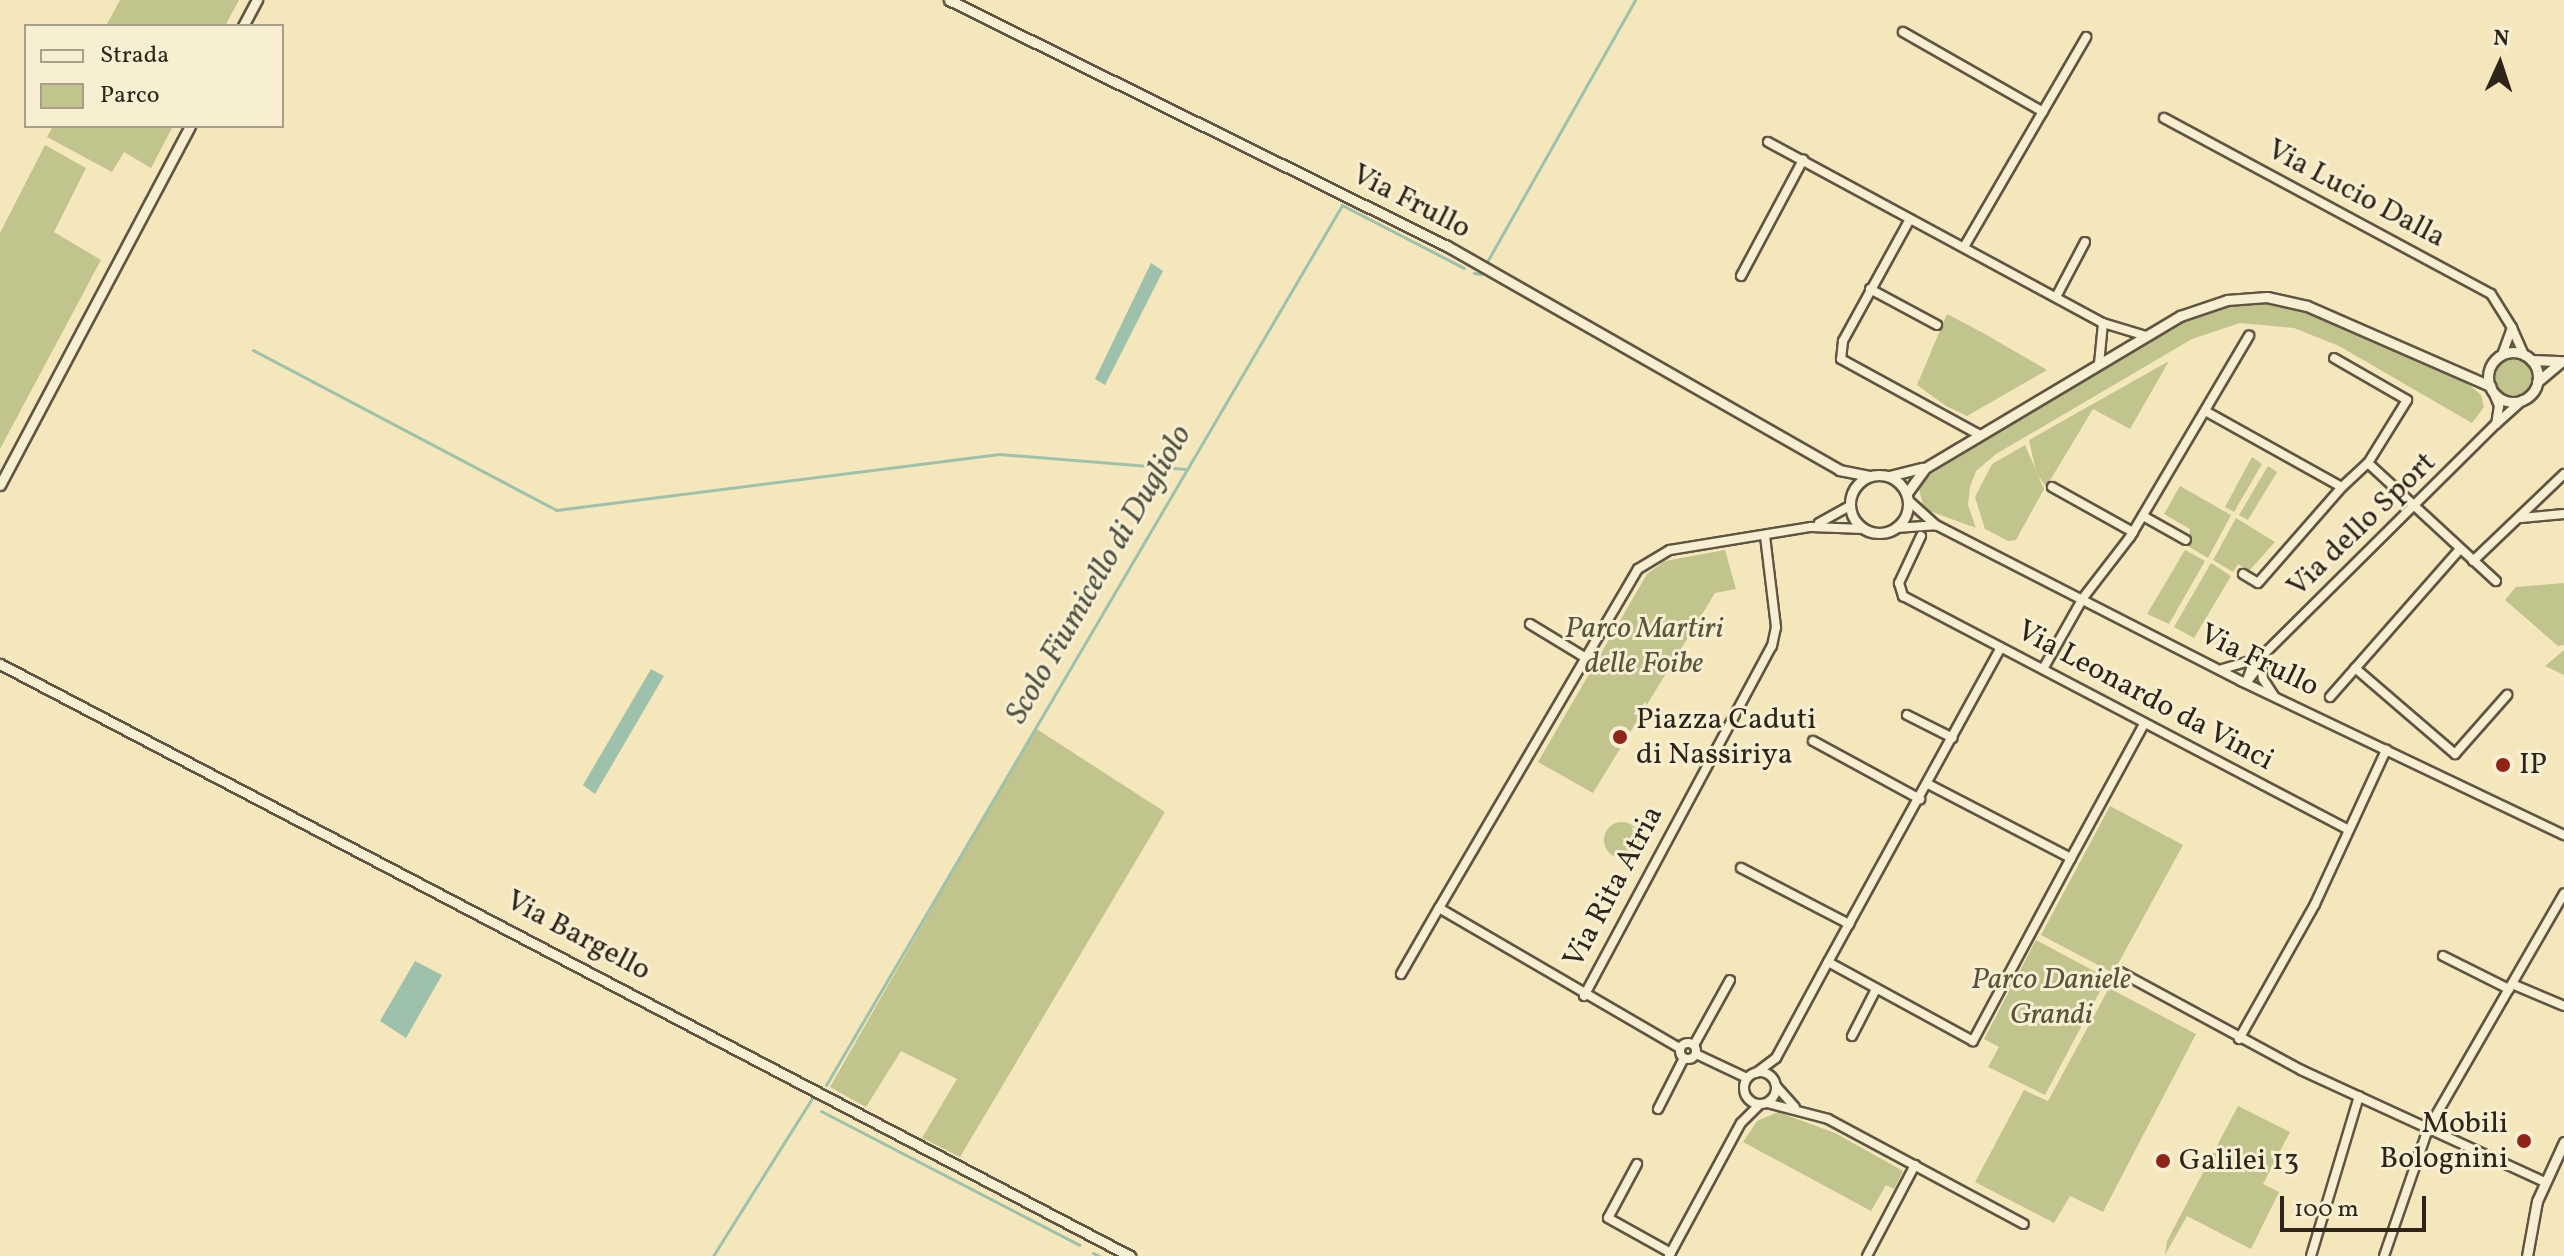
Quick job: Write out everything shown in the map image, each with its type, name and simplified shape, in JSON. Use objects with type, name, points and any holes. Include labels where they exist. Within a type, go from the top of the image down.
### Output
[{"type":"street","points":[[244,24],[257,0]]},
{"type":"street","name":"Via Frullo","points":[[949,0],[1447,246],[1839,470],[1870,476]]},
{"type":"street","points":[[1903,32],[2043,112]]},
{"type":"street","points":[[1964,247],[2086,37]]},
{"type":"street","name":"Via Lucio Dalla","points":[[2164,118],[2491,294],[2528,357]]},
{"type":"street","points":[[0,485],[189,128]]},
{"type":"street","points":[[1768,142],[2103,323],[2146,336]]},
{"type":"street","points":[[1741,276],[1803,160]]},
{"type":"street","points":[[1910,219],[1843,341],[1841,359],[1980,435]]},
{"type":"street","points":[[2056,297],[2085,242]]},
{"type":"street","points":[[1870,289],[1937,325]]},
{"type":"street","points":[[1811,527],[1850,501],[1870,476],[1889,476],[1925,468],[2121,350],[2202,306],[2267,297],[2307,306],[2456,370],[2507,401],[2523,400],[2537,382],[2562,361]]},
{"type":"street","points":[[2099,364],[2105,334],[2103,323]]},
{"type":"street","points":[[2113,327],[2122,337],[2121,350]]},
{"type":"street","points":[[2456,370],[2492,364],[2502,355],[2512,328]]},
{"type":"street","points":[[2105,334],[2121,350]]},
{"type":"street","points":[[2043,669],[2083,598],[2143,516],[2249,336]]},
{"type":"street","points":[[2502,355],[2562,361]]},
{"type":"street","points":[[2528,357],[2537,382]]},
{"type":"street","points":[[2243,574],[2258,583],[2342,487],[2368,463],[2407,400],[2334,358]]},
{"type":"street","points":[[2492,364],[2492,390],[2499,406],[2496,424]]},
{"type":"street","name":"Via dello Sport","points":[[2246,683],[2258,662],[2523,400]]},
{"type":"street","points":[[2207,412],[2342,487]]},
{"type":"street","points":[[2368,463],[2496,581]]},
{"type":"street","points":[[1896,528],[1905,518],[1908,496],[1925,468]]},
{"type":"street","points":[[1839,470],[1864,529]]},
{"type":"street","points":[[2473,561],[2564,474]]},
{"type":"street","points":[[1889,476],[1908,496]]},
{"type":"street","points":[[2052,487],[2133,532]]},
{"type":"street","name":"Via Frullo","points":[[1908,496],[1936,525],[2274,697],[2564,835]]},
{"type":"street","points":[[2521,518],[2564,514]]},
{"type":"street","points":[[2143,516],[2186,540]]},
{"type":"street","points":[[1401,974],[1638,569],[1653,556],[1811,527],[1864,529],[1882,533],[1896,528],[1936,525]]},
{"type":"street","name":"Via Rita Atria","points":[[1584,996],[1772,646],[1776,627],[1765,536]]},
{"type":"street","name":"Via Leonardo da Vinci","points":[[1921,536],[1899,583],[1899,593],[2347,829]]},
{"type":"street","points":[[2330,697],[2460,549]]},
{"type":"street","points":[[1530,624],[1586,658]]},
{"type":"street","points":[[1637,1164],[1608,1218],[1670,1254],[1741,1123],[1763,1104],[1774,1082],[1776,1058],[2001,647]]},
{"type":"street","points":[[2217,668],[2258,662],[2274,697]]},
{"type":"street","name":"Via Bargello","points":[[0,664],[1130,1256]]},
{"type":"street","points":[[2355,668],[2455,754],[2507,695]]},
{"type":"street","points":[[1907,715],[1953,738]]},
{"type":"street","points":[[1828,962],[1973,1041],[2144,724]]},
{"type":"street","points":[[1813,741],[1920,799]]},
{"type":"street","points":[[2239,1039],[2315,904],[2386,750]]},
{"type":"street","points":[[1928,784],[2071,858]]},
{"type":"street","points":[[1741,868],[1849,924]]},
{"type":"street","points":[[2384,1256],[2428,1129],[2564,893]]},
{"type":"street","points":[[1439,908],[1584,996],[1680,1048],[1695,1050],[1733,1075],[1745,1092],[1763,1104],[1796,1107],[1828,1119],[2024,1224]]},
{"type":"street","points":[[2443,956],[2564,1006]]},
{"type":"street","points":[[2120,972],[2239,1039],[2544,1182]]},
{"type":"street","points":[[1658,1109],[1684,1058],[1695,1050],[1730,980]]},
{"type":"street","points":[[1852,1036],[1876,989]]},
{"type":"street","points":[[1680,1048],[1684,1058]]},
{"type":"street","points":[[1741,1123],[1745,1092],[1751,1075],[1776,1058]]},
{"type":"street","points":[[1733,1075],[1751,1075],[1774,1082],[1796,1107]]},
{"type":"street","points":[[2311,1256],[2359,1096]]},
{"type":"street","points":[[2527,1256],[2544,1182],[2564,1142]]},
{"type":"street","points":[[1867,1256],[1915,1165]]},
{"type":"green space","points":[[120,0],[239,0],[226,24],[107,24]]},
{"type":"green space","points":[[52,128],[172,128],[151,168],[124,152],[112,172],[47,137]]},
{"type":"green space","points":[[45,145],[86,168],[54,232],[101,260],[0,449],[0,233]]},
{"type":"green space","points":[[2271,303],[2332,321],[2465,381],[2481,395],[2484,407],[2472,423],[2339,346],[2294,328],[2240,323],[2192,339],[1996,454],[1976,471],[1970,487],[1968,505],[1976,528],[1924,509],[1919,489],[1925,478],[2179,324],[2219,308]]},
{"type":"green space","points":[[1947,314],[2047,370],[1967,416],[1946,406],[1917,385]]},
{"type":"green space","points":[[2513,358],[2526,364],[2532,377],[2526,390],[2513,396],[2500,390],[2494,377],[2500,364]]},
{"type":"green space","points":[[2169,361],[2130,429],[2093,409],[2046,487],[2036,472],[2029,440]]},
{"type":"green space","points":[[2025,445],[2044,489],[2016,540],[2008,541],[1985,529],[1975,497],[1992,464]]},
{"type":"green space","points":[[2252,457],[2262,464],[2234,512],[2225,507]]},
{"type":"green space","points":[[2268,466],[2277,472],[2248,520],[2239,515]]},
{"type":"green space","points":[[2180,486],[2231,515],[2208,558],[2188,546],[2190,529],[2164,514]]},
{"type":"green space","points":[[2236,518],[2275,542],[2249,571],[2238,564],[2233,572],[2213,560]]},
{"type":"green space","name":"Parco Martiri delle Foibe","points":[[1725,550],[1736,589],[1715,593],[1593,793],[1538,762],[1647,574],[1665,561]]},
{"type":"green space","points":[[2185,550],[2205,561],[2169,624],[2147,614]]},
{"type":"green space","points":[[2211,563],[2231,576],[2194,638],[2174,627]]},
{"type":"green space","points":[[2564,583],[2564,645],[2558,646],[2505,600],[2516,587]]},
{"type":"green space","points":[[2564,650],[2564,675],[2545,666]]},
{"type":"green space","points":[[1035,728],[1165,812],[960,1157],[922,1138],[957,1079],[901,1051],[866,1107],[830,1087]]},
{"type":"green space","points":[[2110,806],[2183,845],[2113,973],[2041,935]]},
{"type":"green space","points":[[1622,822],[1635,827],[1640,840],[1635,853],[1622,858],[1609,853],[1604,840],[1609,827]]},
{"type":"green space","name":"Parco Daniele Grandi","points":[[2036,940],[2107,978],[2045,1095],[1988,1067],[1999,1047],[1984,1039]]},
{"type":"green space","points":[[2109,988],[2196,1034],[2103,1212],[2070,1196],[2054,1223],[1975,1182],[2024,1090],[2048,1101]]},
{"type":"green space","points":[[2238,1106],[2290,1132],[2263,1184],[2279,1192],[2251,1249],[2187,1216],[2165,1255],[2167,1241]]},
{"type":"green space","points":[[1778,1112],[1835,1133],[1903,1171],[1894,1189],[1886,1185],[1871,1211],[1743,1142],[1757,1121]]},
{"type":"shaded area","points":[[1151,263],[1163,271],[1105,385],[1095,379]]},
{"type":"shaded area","points":[[651,669],[664,676],[595,794],[583,785]]},
{"type":"shaded area","points":[[415,961],[442,975],[406,1038],[380,1021]]},
{"type":"waterway","name":"Scolo Fiumicello di Dugliolo","points":[[1488,260],[1635,0]]},
{"type":"waterway","name":"Scolo Fiumicello di Dugliolo","points":[[826,1085],[1342,205],[1464,268]]},
{"type":"waterway","name":"Scolo Fiumicello di Dugliolo","points":[[1474,273],[1481,274]]},
{"type":"waterway","points":[[253,350],[556,510],[999,454],[1185,469]]},
{"type":"waterway","name":"Scolo Fiumicello di Dugliolo","points":[[713,1256],[812,1098]]},
{"type":"waterway","points":[[821,1111],[1079,1245]]},
{"type":"waterway","points":[[1093,1253],[1099,1256]]},
{"type":"place","name":"Piazza Caduti di Nassiriya","points":[[1620,737]]},
{"type":"place","name":"IP","points":[[2503,765]]},
{"type":"place","name":"Mobili Bolognini","points":[[2524,1141]]},
{"type":"place","name":"Galilei 13","points":[[2163,1161]]}]
